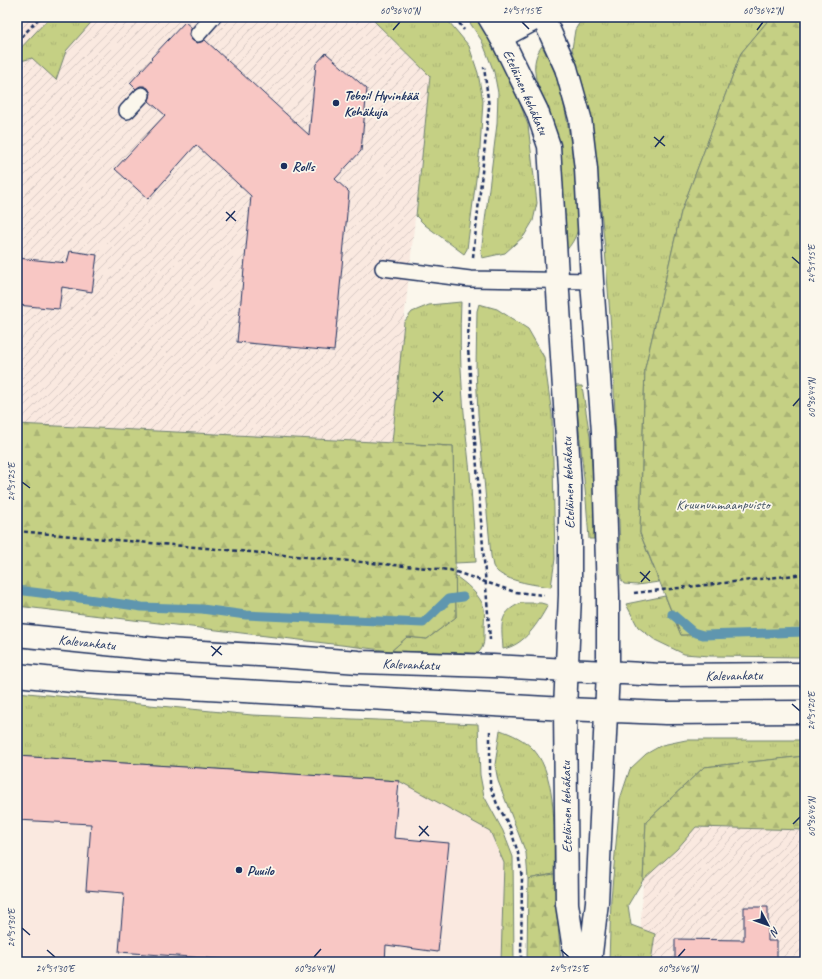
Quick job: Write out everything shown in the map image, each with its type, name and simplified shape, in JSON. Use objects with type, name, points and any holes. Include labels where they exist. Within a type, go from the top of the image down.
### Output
[{"type":"street","name":"Eteläinen kehäkatu","points":[[489,17],[501,37],[537,111],[549,146],[556,281],[570,486],[570,594],[565,709],[567,904],[576,962]]},
{"type":"street","points":[[501,37],[538,17]]},
{"type":"street","points":[[544,17],[566,68],[580,118],[586,169],[592,281],[603,432],[608,595],[608,672],[597,902],[590,962]]},
{"type":"street","name":"Kalevankatu","points":[[17,635],[165,650],[359,662],[493,666],[661,675],[805,674]]},
{"type":"street","points":[[17,675],[82,682],[606,711],[666,713],[805,712]]},
{"type":"lane","points":[[198,34],[213,17]]},
{"type":"lane","points":[[127,111],[142,94]]},
{"type":"lane","points":[[383,268],[470,279],[592,281]]},
{"type":"path","points":[[17,42],[40,17]]},
{"type":"path","points":[[17,531],[450,570],[515,592],[546,596],[570,594]]},
{"type":"path","points":[[608,595],[805,574]]},
{"type":"path","points":[[485,582],[493,666]]},
{"type":"path","points":[[490,705],[490,785],[497,804],[510,827],[518,853],[522,878],[521,962]]},
{"type":"shaded area","points":[[17,17],[369,17],[430,76],[392,443],[17,424]]},
{"type":"shaded area","points":[[17,753],[457,765],[490,831],[504,863],[501,962],[17,962]]},
{"type":"shaded area","points":[[805,766],[805,962],[639,962],[646,822]]},
{"type":"green space","points":[[50,17],[96,17],[66,51],[56,80],[32,58],[17,62],[17,52]]},
{"type":"green space","points":[[378,17],[445,17],[469,46],[478,73],[483,101],[480,148],[467,249],[464,254],[425,225],[416,216],[430,76],[374,21]]},
{"type":"green space","points":[[466,17],[477,17],[509,74],[528,125],[537,203],[533,221],[524,236],[505,253],[482,258],[481,253],[497,124],[498,93],[494,72],[482,41]]},
{"type":"green space","points":[[583,17],[771,17],[741,53],[681,212],[645,368],[640,533],[659,582],[637,585],[624,584],[621,579],[612,342],[605,249],[594,141],[587,102],[572,49],[575,30]]},
{"type":"green space","name":"Kruununmaanpuisto","points":[[771,17],[805,17],[805,632],[681,635],[640,533],[645,368],[681,212],[741,53]]},
{"type":"green space","points":[[542,46],[555,72],[563,101],[578,197],[578,228],[573,241],[565,252],[543,100],[535,73],[536,59]]},
{"type":"green space","points":[[461,302],[460,345],[462,388],[476,562],[455,563],[453,446],[392,443],[404,322],[412,312],[429,305]]},
{"type":"green space","points":[[479,304],[497,309],[528,329],[544,357],[552,415],[555,559],[551,587],[510,579],[497,571],[493,566],[478,414],[476,368],[477,311]]},
{"type":"green space","points":[[575,386],[582,386],[590,437],[594,491],[594,539],[589,539]]},
{"type":"green space","points":[[17,424],[453,446],[456,617],[427,639],[407,637],[391,651],[17,606]]},
{"type":"green space","points":[[455,576],[472,590],[480,599],[484,608],[484,640],[480,651],[478,653],[391,651],[407,637],[427,639],[456,617]]},
{"type":"green space","points":[[665,596],[681,635],[805,632],[805,657],[710,656],[684,654],[655,640],[638,627],[626,604]]},
{"type":"green space","points":[[521,603],[541,603],[548,605],[535,626],[524,638],[511,647],[503,649],[502,627],[504,616],[513,607]]},
{"type":"green space","points":[[17,692],[252,715],[478,724],[480,775],[484,796],[503,831],[513,857],[514,962],[501,962],[504,863],[490,831],[399,781],[17,756]]},
{"type":"green space","points":[[500,730],[509,733],[527,743],[542,762],[551,792],[553,809],[554,874],[528,879],[526,853],[498,781],[495,765]]},
{"type":"green space","points":[[686,740],[805,740],[805,756],[704,767],[646,822],[643,880],[628,905],[631,925],[655,934],[651,962],[609,962],[611,899],[620,799],[630,769],[646,754],[662,745]]},
{"type":"green space","points":[[805,756],[805,830],[696,827],[677,849],[643,880],[646,822],[704,767]]},
{"type":"green space","points":[[554,874],[561,962],[527,962],[528,879]]},
{"type":"building","points":[[185,22],[192,28],[189,36],[192,40],[197,43],[205,40],[309,135],[316,64],[326,53],[367,89],[361,151],[335,179],[349,192],[334,351],[237,342],[251,196],[196,145],[148,199],[115,169],[165,115],[149,101],[151,93],[148,88],[140,86],[136,89],[130,83]]},
{"type":"building","points":[[70,251],[97,255],[92,292],[62,287],[59,309],[17,305],[17,258],[67,263]]},
{"type":"building","name":"Puuilo","points":[[17,756],[399,781],[394,838],[449,843],[438,952],[386,945],[385,962],[261,962],[119,952],[124,893],[86,890],[91,824],[17,820]]},
{"type":"building","points":[[744,907],[768,907],[768,941],[777,941],[777,962],[675,962],[675,939],[744,940]]},
{"type":"waterway","points":[[17,590],[142,607],[202,609],[246,615],[423,623],[448,599],[463,597]]},
{"type":"waterway","points":[[672,614],[693,632],[703,635],[805,632]]},
{"type":"place","name":"Teboil Hyvinkää Kehäkuja","points":[[336,103]]},
{"type":"place","name":"Rolls","points":[[284,166]]},
{"type":"place","name":"Puuilo","points":[[239,870]]}]
